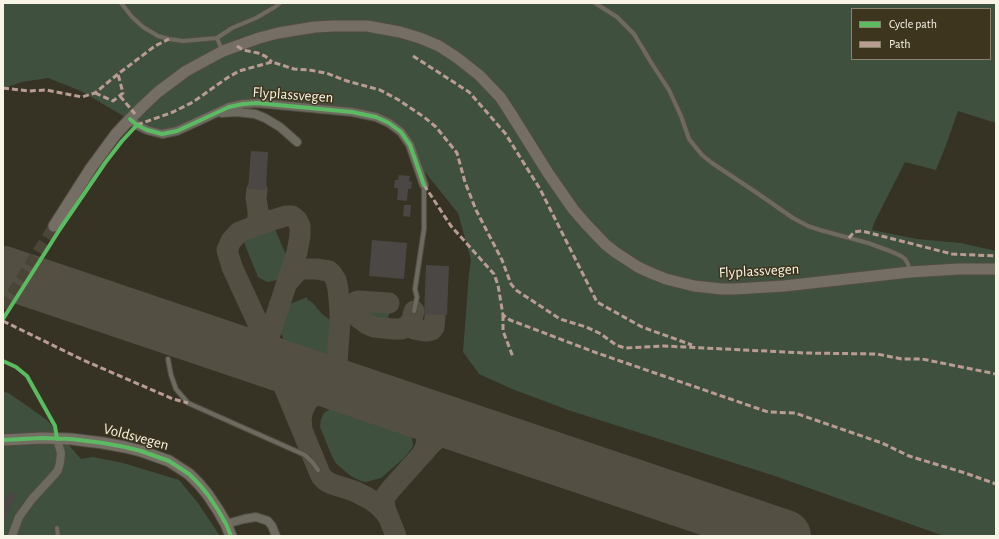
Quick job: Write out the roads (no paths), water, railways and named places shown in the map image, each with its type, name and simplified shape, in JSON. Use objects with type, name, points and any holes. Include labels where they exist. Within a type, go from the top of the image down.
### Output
[{"type":"main road","name":"Flyplassvegen","points":[[54,226],[104,150],[130,119],[158,92],[186,71],[223,51],[278,33],[334,26],[367,26],[400,32],[439,46],[479,75],[500,97],[548,174],[572,209],[605,244],[638,267],[666,279],[694,286],[735,290],[910,272],[959,269],[996,269]]},
{"type":"main road","name":"Voldsvegen","points":[[3,440],[42,438],[103,443],[125,447],[169,461],[189,474],[199,484],[208,495],[226,524],[231,536]]},
{"type":"street","name":"Flyplassvegen","points":[[130,119],[137,125],[147,130],[162,134],[177,131],[229,107],[243,104],[257,103],[352,112],[376,117],[389,123],[401,132],[410,145],[424,185]]},
{"type":"street","name":"Flyplassvegen","points":[[215,114],[236,112],[255,114],[280,127],[297,142]]},
{"type":"street","points":[[12,536],[19,517],[32,499],[58,470],[61,453],[57,439]]},
{"type":"street","points":[[226,524],[256,517],[268,521],[276,536]]},
{"type":"lane","points":[[121,3],[132,17],[143,27],[158,36],[184,41],[217,38],[232,28],[256,18],[280,3]]},
{"type":"lane","points":[[595,3],[617,17],[634,34],[669,90],[681,116],[689,139],[702,155],[793,218],[820,230],[868,243],[901,256],[908,264],[910,272]]},
{"type":"lane","points":[[217,38],[223,51]]},
{"type":"lane","points":[[414,311],[417,297],[414,288],[424,229],[424,185]]},
{"type":"lane","points":[[168,359],[176,389],[188,403],[301,453],[309,459],[318,470]]},
{"type":"lane","points":[[57,528],[58,536]]},
{"type":"tunnel","points":[[3,308],[54,226]]}]
